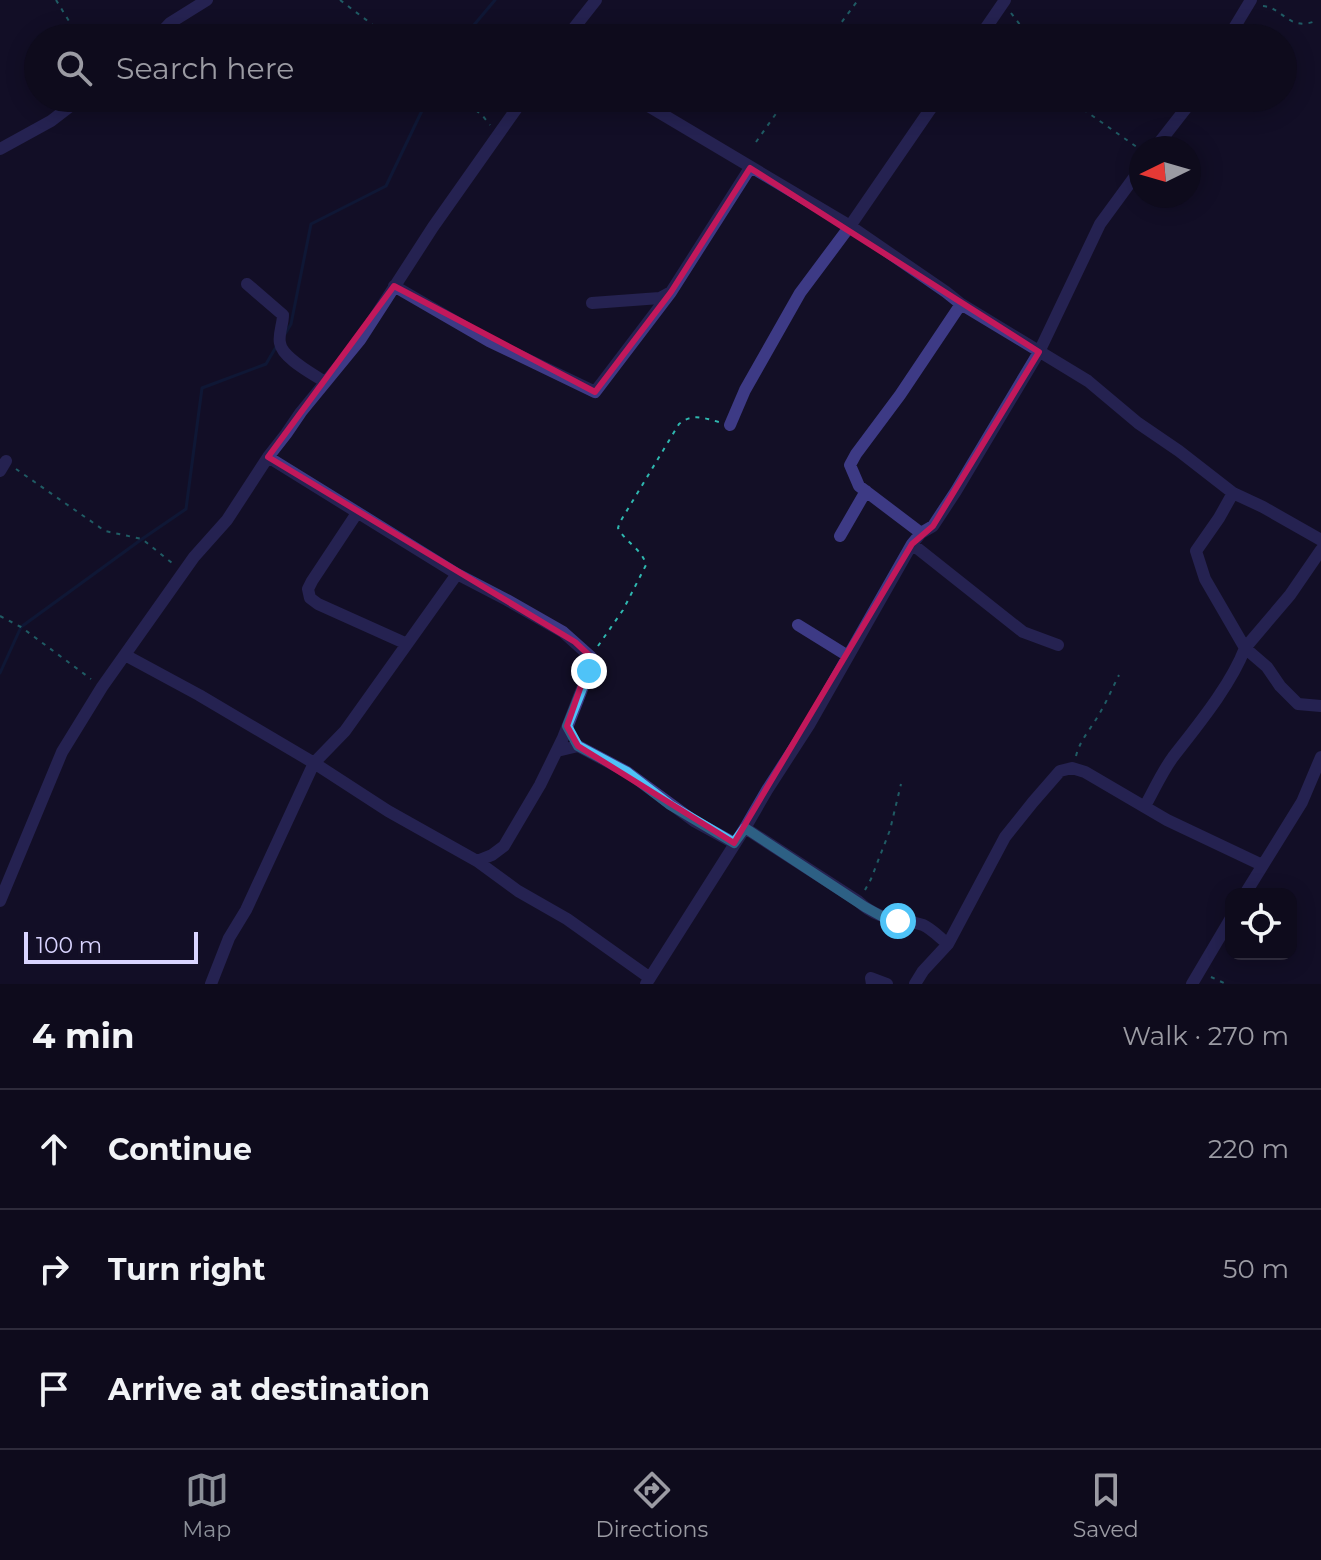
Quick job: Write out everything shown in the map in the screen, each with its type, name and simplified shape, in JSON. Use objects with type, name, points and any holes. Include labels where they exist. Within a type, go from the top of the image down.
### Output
[{"type":"street","points":[[169,24],[207,0]]},
{"type":"street","points":[[577,24],[596,0]]},
{"type":"street","points":[[988,24],[1004,1]]},
{"type":"street","points":[[1236,24],[1248,3]]},
{"type":"street","points":[[0,149],[63,112]]},
{"type":"street","points":[[0,901],[62,752],[102,687],[183,571],[227,520],[268,457],[360,340],[514,112]]},
{"type":"street","points":[[661,112],[850,226],[961,304],[1088,381],[1138,423],[1233,493],[1321,540]]},
{"type":"street","points":[[730,425],[745,390],[800,293],[928,112]]},
{"type":"street","points":[[1164,136],[1183,112]]},
{"type":"street","points":[[394,286],[489,341],[595,392],[671,292],[750,168]]},
{"type":"street","points":[[125,655],[163,674],[314,763],[388,811],[477,861],[518,891],[567,919],[648,981],[809,725],[912,544],[921,533],[933,526],[956,491],[1039,352],[1100,224],[1129,184]]},
{"type":"street","points":[[247,284],[283,315],[280,343],[285,353],[325,382]]},
{"type":"street","points":[[592,303],[660,298],[671,292]]},
{"type":"street","points":[[921,533],[859,486],[850,465],[961,304]]},
{"type":"street","points":[[268,457],[457,574],[563,632],[591,657],[589,671],[540,785],[504,846],[477,861]]},
{"type":"street","points":[[840,536],[866,491]]},
{"type":"street","points":[[1233,493],[1196,551],[1205,579],[1245,648],[1267,667],[1298,704],[1321,706]]},
{"type":"street","points":[[357,513],[312,581],[308,589],[310,598],[407,644]]},
{"type":"street","points":[[912,544],[1023,632],[1058,645]]},
{"type":"street","points":[[1145,806],[1171,760],[1239,664],[1245,648],[1290,595],[1321,550]]},
{"type":"street","points":[[211,984],[229,938],[246,910],[314,763],[345,731],[457,574]]},
{"type":"street","points":[[798,625],[848,656]]},
{"type":"street","points":[[567,726],[578,746],[627,772],[682,813],[734,843]]},
{"type":"street","points":[[557,751],[578,746]]},
{"type":"street","points":[[1249,888],[1302,802],[1321,757]]},
{"type":"street","points":[[915,984],[948,944],[1005,837],[1060,771],[1072,768],[1085,772],[1167,820],[1262,865]]},
{"type":"street","points":[[745,828],[865,907],[885,918],[925,926],[948,944]]},
{"type":"street","points":[[1192,984],[1225,928]]},
{"type":"street","points":[[872,984],[871,978],[887,984]]},
{"type":"path","points":[[56,0],[72,24]]},
{"type":"path","points":[[340,0],[372,24]]},
{"type":"path","points":[[840,24],[858,0]]},
{"type":"path","points":[[1004,1],[1020,24]]},
{"type":"path","points":[[1248,3],[1268,6],[1288,20],[1307,25],[1318,20]]},
{"type":"path","points":[[478,112],[498,135]]},
{"type":"path","points":[[756,142],[777,112]]},
{"type":"path","points":[[1087,112],[1129,142]]},
{"type":"path","points":[[591,657],[623,610],[646,565],[644,558],[621,533],[618,528],[620,522],[679,424],[693,416],[730,425]]},
{"type":"path","points":[[3,466],[105,531],[142,539],[183,571]]},
{"type":"path","points":[[0,616],[21,627],[102,687]]},
{"type":"path","points":[[1072,768],[1080,742],[1105,705],[1119,675]]},
{"type":"path","points":[[858,901],[871,879],[890,830],[901,784]]},
{"type":"path","points":[[1200,971],[1226,984]]},
{"type":"highlighted area","points":[[750,168],[1039,352],[933,526],[912,544],[734,843],[578,746],[567,726],[591,657],[575,642],[268,457],[394,286],[595,392],[671,292]]},
{"type":"waterway","points":[[475,24],[495,0]]},
{"type":"waterway","points":[[285,334],[291,324],[311,224],[386,186],[421,112]]},
{"type":"waterway","points":[[0,673],[21,627],[186,509],[202,388],[266,364],[276,347]]},
{"type":"route","points":[[589,671],[567,726],[578,746],[627,772],[694,821],[734,843],[745,828],[865,907],[898,921]]}]
